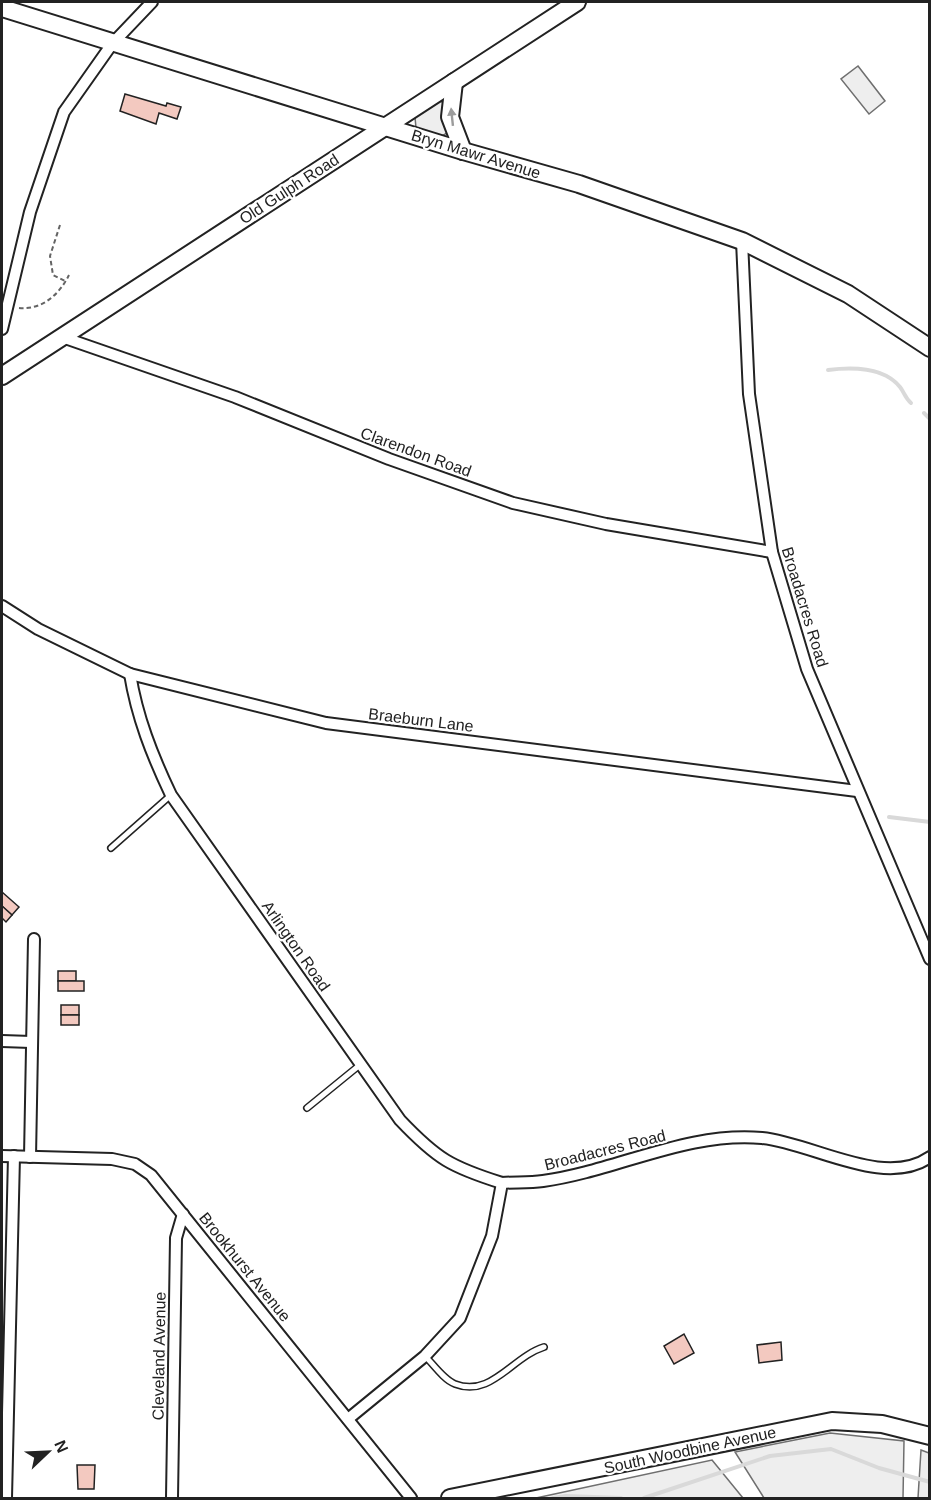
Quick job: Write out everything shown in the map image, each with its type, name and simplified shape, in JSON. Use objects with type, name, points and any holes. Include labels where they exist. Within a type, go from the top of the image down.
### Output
[{"type":"street","points":[[2,329],[30,212],[64,112],[112,44],[152,2]]},
{"type":"street","name":"Old Gulph Road","points":[[2,372],[63,337],[577,2]]},
{"type":"street","name":"Bryn Mawr Avenue","points":[[2,8],[112,44],[579,184],[742,241],[848,294],[930,348]]},
{"type":"street","points":[[454,82],[450,117],[463,151]]},
{"type":"street","name":"Broadacres Road","points":[[742,241],[749,394],[772,552],[807,669],[930,959]]},
{"type":"street","name":"Clarendon Road","points":[[63,337],[235,397],[389,459],[513,503],[606,524],[772,552]]},
{"type":"street","name":"Braeburn Lane","points":[[2,606],[38,629],[130,674],[326,723],[857,791]]},
{"type":"street","name":"Arlington Road","points":[[130,674],[136,712],[171,795],[400,1120],[425,1147],[455,1168],[502,1183]]},
{"type":"street","points":[[30,1157],[34,939]]},
{"type":"street","points":[[2,1041],[31,1042]]},
{"type":"street","name":"Broadacres Road","points":[[502,1183],[543,1181],[711,1139],[762,1138],[800,1145],[853,1163],[896,1170],[930,1157]]},
{"type":"street","name":"Brookhurst Avenue","points":[[2,1156],[112,1159],[135,1164],[151,1175],[411,1498]]},
{"type":"street","points":[[6,1498],[14,1156]]},
{"type":"street","points":[[348,1419],[425,1356],[460,1318],[492,1236],[502,1183]]},
{"type":"street","name":"Cleveland Avenue","points":[[172,1498],[176,1238],[183,1214]]},
{"type":"street","name":"South Woodbine Avenue","points":[[450,1498],[832,1421],[882,1424],[930,1436]]},
{"type":"lane","points":[[111,848],[171,795]]},
{"type":"lane","points":[[308,1108],[361,1064]]},
{"type":"lane","points":[[425,1356],[453,1384],[473,1388],[498,1379],[517,1359],[544,1347]]},
{"type":"path","points":[[60,225],[49,263],[53,275],[66,282]]},
{"type":"path","points":[[7,307],[27,309],[42,305],[57,293],[69,275]]},
{"type":"shaded area","points":[[858,66],[885,101],[869,114],[841,79]]},
{"type":"shaded area","points":[[440,100],[443,103],[442,112],[447,133],[442,136],[416,128],[415,117]]},
{"type":"shaded area","points":[[830,1433],[904,1441],[903,1498],[764,1498],[735,1452]]},
{"type":"shaded area","points":[[921,1450],[929,1453],[929,1498],[918,1498]]},
{"type":"shaded area","points":[[712,1460],[743,1498],[536,1498]]},
{"type":"building","points":[[125,94],[166,106],[167,103],[181,107],[177,119],[159,113],[156,124],[120,111]]},
{"type":"building","points":[[2,892],[19,907],[12,915],[2,906]]},
{"type":"building","points":[[2,906],[12,915],[6,922],[2,918]]},
{"type":"building","points":[[58,971],[76,971],[76,981],[58,981]]},
{"type":"building","points":[[58,981],[84,981],[84,991],[58,991]]},
{"type":"building","points":[[61,1005],[79,1005],[79,1015],[61,1015]]},
{"type":"building","points":[[61,1015],[79,1015],[79,1025],[61,1025]]},
{"type":"building","points":[[684,1334],[694,1353],[674,1364],[664,1346]]},
{"type":"building","points":[[781,1342],[782,1360],[759,1363],[757,1345]]},
{"type":"building","points":[[77,1465],[95,1465],[94,1489],[78,1489]]},
{"type":"waterway","points":[[828,370],[857,369],[885,375],[900,387],[911,403]]},
{"type":"waterway","points":[[924,413],[930,419]]},
{"type":"waterway","points":[[889,817],[930,822]]},
{"type":"waterway","points":[[644,1498],[770,1456],[831,1449],[879,1468],[930,1482]]},
{"type":"waterway","points":[[553,1498],[566,1496],[621,1498]]}]
